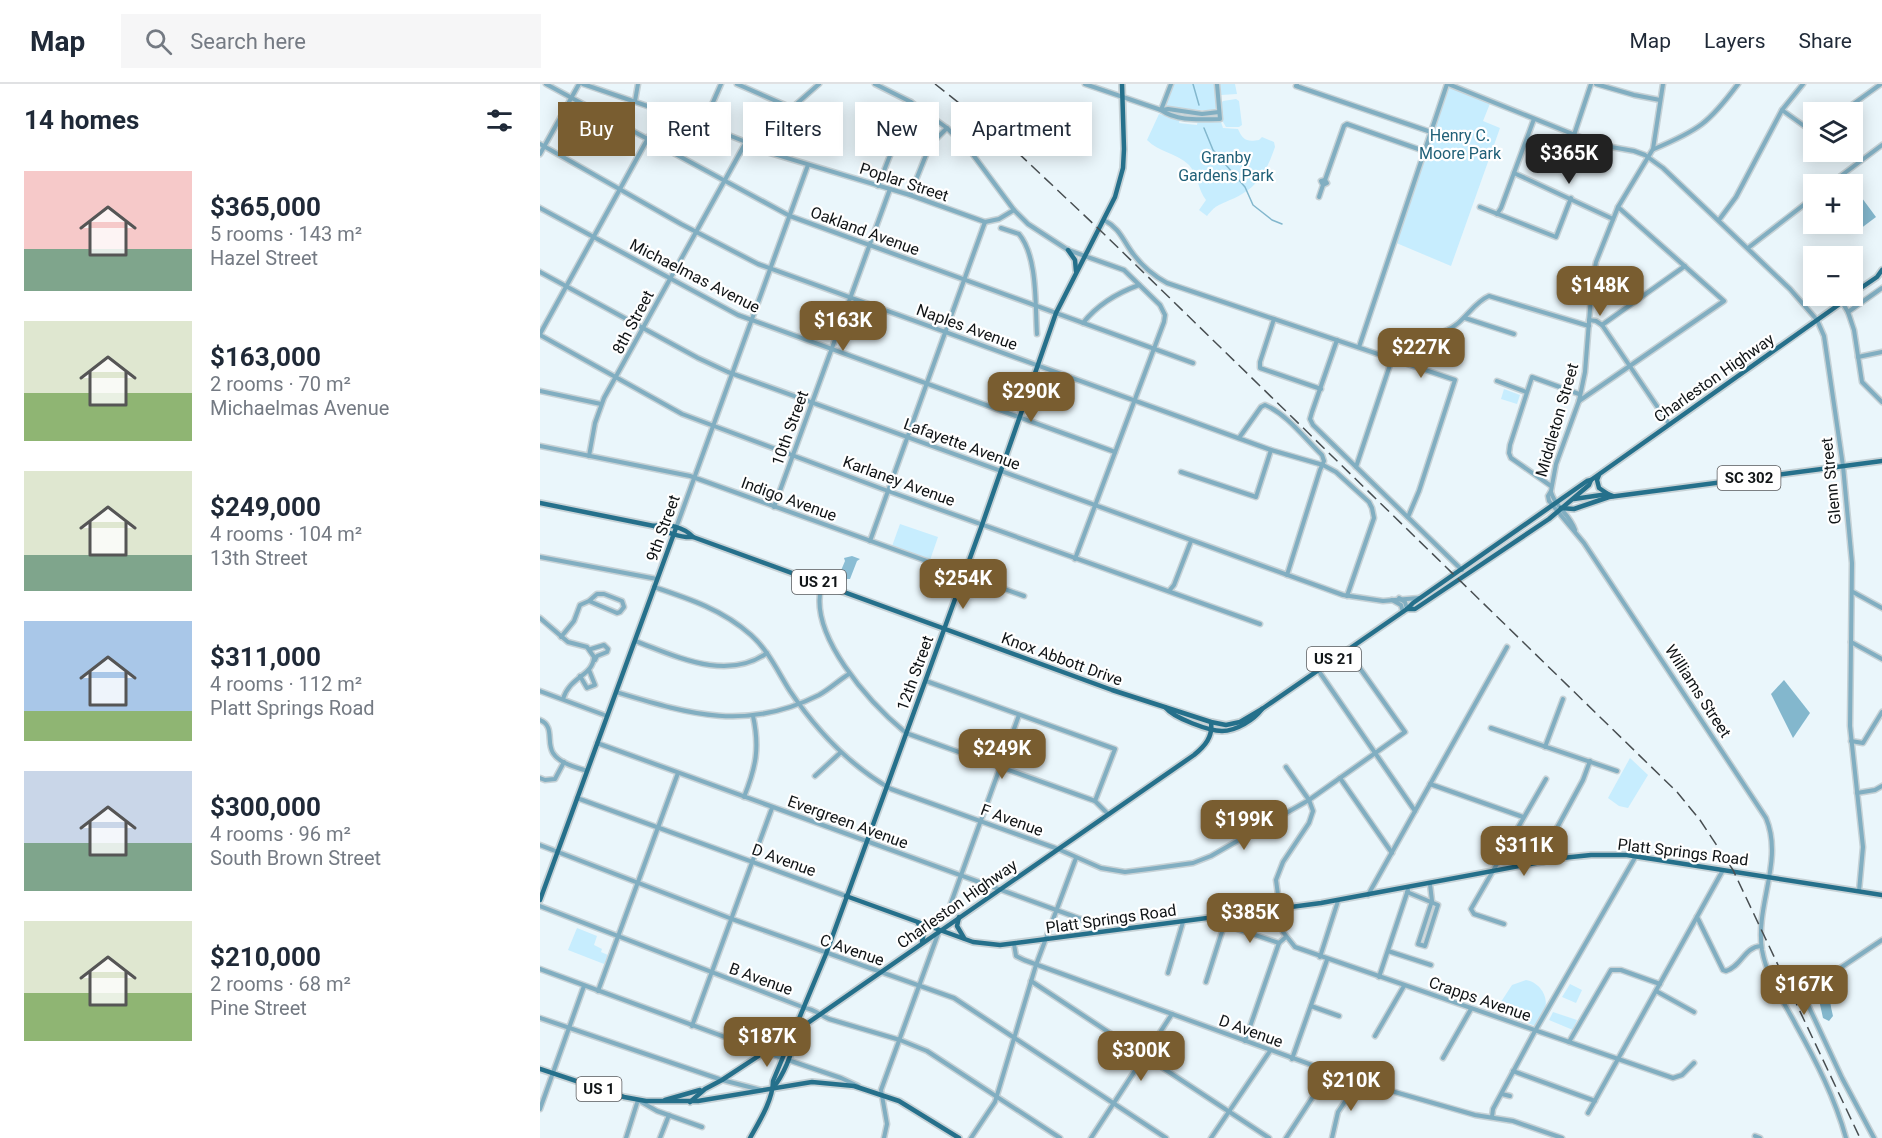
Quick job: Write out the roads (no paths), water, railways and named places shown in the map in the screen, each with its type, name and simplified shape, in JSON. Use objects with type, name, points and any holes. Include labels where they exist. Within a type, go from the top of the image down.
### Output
[{"type":"main road","name":"12th Street","points":[[750,1138],[773,1088],[780,1079],[785,1059],[797,1036],[795,1031],[826,954],[865,842],[926,681],[1056,313],[1115,197],[1125,150],[1122,84]]},
{"type":"main road","points":[[1068,250],[1075,260],[1076,271]]},
{"type":"main road","name":"Charleston Highway","points":[[1863,287],[1879,276],[1882,270]]},
{"type":"main road","name":"Charleston Highway","points":[[1187,714],[1226,725],[1240,722],[1262,709],[1836,306]]},
{"type":"main road","name":"SC 302","points":[[1561,512],[1615,496],[1882,461]]},
{"type":"main road","points":[[1599,474],[1597,480],[1599,488],[1608,494]]},
{"type":"main road","name":"Charleston Highway","points":[[1405,610],[1415,609],[1561,512],[1589,485],[1591,480]]},
{"type":"main road","name":"SC 302","points":[[1555,505],[1608,494],[1615,496]]},
{"type":"main road","name":"Knox Abbott Drive","points":[[540,503],[654,526],[660,530],[675,530],[686,537],[693,537],[1187,714]]},
{"type":"main road","name":"9th Street","points":[[540,900],[675,530]]},
{"type":"main road","name":"Charleston Highway","points":[[1166,708],[1170,713],[1221,731],[1237,728],[1262,709]]},
{"type":"main road","points":[[1209,728],[1211,722]]},
{"type":"main road","name":"Charleston Highway","points":[[705,1089],[795,1031],[1194,755],[1206,744],[1209,728]]},
{"type":"main road","name":"Platt Springs Road","points":[[983,944],[1014,944],[1338,901],[1591,855],[1636,856],[1882,895]]},
{"type":"main road","name":"D Avenue","points":[[846,896],[966,940],[983,944]]},
{"type":"main road","points":[[959,917],[957,926],[966,940]]},
{"type":"main road","points":[[918,923],[924,933],[921,943]]},
{"type":"main road","name":"US 1","points":[[540,1069],[638,1100],[660,1102],[690,1102],[812,1082],[859,1087],[881,1093],[912,1107],[955,1137]]},
{"type":"main road","points":[[660,1102],[705,1089]]},
{"type":"main road","points":[[690,1102],[705,1089]]},
{"type":"street","name":"Oakland Avenue","points":[[546,84],[647,140]]},
{"type":"street","points":[[540,154],[542,145],[581,84]]},
{"type":"street","name":"Poplar Street","points":[[581,84],[647,105]]},
{"type":"street","points":[[634,101],[638,84]]},
{"type":"street","points":[[713,102],[721,84]]},
{"type":"street","points":[[737,84],[778,102]]},
{"type":"street","name":"8th Street","points":[[799,102],[819,84]]},
{"type":"street","points":[[875,84],[911,102]]},
{"type":"street","points":[[1085,84],[1167,114],[1189,119],[1220,119],[1217,84]]},
{"type":"street","points":[[1161,110],[1171,84]]},
{"type":"street","points":[[1297,84],[1296,86],[1431,132]]},
{"type":"street","points":[[1359,347],[1424,151],[1449,84]]},
{"type":"street","name":"Glenn Street","points":[[1449,84],[1574,135],[1607,147],[1634,151],[1649,157],[1748,248],[1790,289],[1817,320],[1824,336],[1843,466],[1852,562],[1851,741],[1863,839],[1859,891]]},
{"type":"street","points":[[1574,135],[1591,84]]},
{"type":"street","points":[[1596,84],[1634,96],[1660,100]]},
{"type":"street","name":"Middleton Street","points":[[1561,512],[1548,496],[1579,401],[1587,362],[1588,326],[1596,262],[1618,207],[1653,149],[1662,84]]},
{"type":"street","points":[[1653,149],[1678,140],[1702,125],[1738,84]]},
{"type":"street","points":[[1719,220],[1736,197],[1782,110],[1803,84]]},
{"type":"street","points":[[1856,102],[1881,84]]},
{"type":"street","points":[[1161,110],[1202,114],[1219,112]]},
{"type":"street","points":[[1782,110],[1803,125]]},
{"type":"street","points":[[1497,213],[1501,208],[1534,119]]},
{"type":"street","points":[[939,122],[971,152],[1014,210],[1037,231],[1068,250],[1124,270],[1160,305],[1164,312],[1164,322],[1075,559]]},
{"type":"street","points":[[1319,197],[1323,185],[1321,181],[1325,180],[1344,126],[1347,124],[1424,151]]},
{"type":"street","points":[[910,195],[930,145],[947,128]]},
{"type":"street","points":[[540,334],[647,140]]},
{"type":"street","name":"Naples Avenue","points":[[542,145],[695,231],[771,269],[1271,450],[1323,465],[1339,474],[1369,502],[1373,512],[1371,526],[1347,596]]},
{"type":"street","points":[[1843,174],[1882,145]]},
{"type":"street","name":"8th Street","points":[[589,456],[601,404],[695,231],[743,151]]},
{"type":"street","name":"Oakland Avenue","points":[[677,156],[790,216],[1193,363]]},
{"type":"street","name":"Poplar Street","points":[[779,156],[910,195],[985,222]]},
{"type":"street","points":[[878,186],[889,156]]},
{"type":"street","name":"9th Street","points":[[675,530],[808,165]]},
{"type":"street","points":[[1514,173],[1613,219]]},
{"type":"street","name":"10th Street","points":[[774,507],[890,189]]},
{"type":"street","points":[[1480,207],[1556,237],[1571,198]]},
{"type":"street","points":[[1748,248],[1803,206]]},
{"type":"street","points":[[1579,401],[1724,301],[1618,207]]},
{"type":"street","name":"Michaelmas Avenue","points":[[540,208],[727,310],[1115,453]]},
{"type":"street","points":[[870,541],[985,222],[999,219],[1014,210]]},
{"type":"street","points":[[1104,220],[1114,226],[1137,258],[1163,282],[1455,380],[1408,518]]},
{"type":"street","points":[[1001,228],[1016,232],[1022,237],[1033,276],[1036,334]]},
{"type":"street","points":[[1602,325],[1685,266]]},
{"type":"street","name":"Lafayette Avenue","points":[[540,272],[713,366],[733,374],[1347,596],[1364,600],[1421,598]]},
{"type":"street","points":[[1083,323],[1106,300],[1139,285]]},
{"type":"street","points":[[1848,312],[1882,288]]},
{"type":"street","points":[[1402,361],[1417,334],[1442,332],[1453,328],[1483,299],[1493,296],[1588,326]]},
{"type":"street","points":[[1844,306],[1854,330],[1861,379],[1864,386],[1882,402]]},
{"type":"street","points":[[1465,318],[1514,334]]},
{"type":"street","points":[[1274,319],[1260,368],[1320,389]]},
{"type":"street","points":[[1589,320],[1602,325],[1669,424]]},
{"type":"street","name":"Karlaney Avenue","points":[[540,334],[682,414],[1075,559],[1260,624]]},
{"type":"street","points":[[1336,340],[1312,411],[1311,422],[1320,434],[1462,570]]},
{"type":"street","points":[[1858,357],[1882,352]]},
{"type":"street","points":[[1356,467],[1392,358]]},
{"type":"street","points":[[1551,489],[1514,461],[1509,453],[1526,392],[1532,377],[1579,394]]},
{"type":"street","points":[[1497,381],[1526,392]]},
{"type":"street","points":[[540,391],[601,404]]},
{"type":"street","points":[[1239,438],[1261,407],[1265,405],[1273,408],[1322,455],[1323,465],[1287,575]]},
{"type":"street","name":"Indigo Avenue","points":[[540,446],[694,478],[1024,596]]},
{"type":"street","points":[[1182,472],[1256,497],[1271,450]]},
{"type":"street","name":"Williams Street","points":[[1561,512],[1644,630],[1766,818],[1773,843],[1762,921],[1761,946],[1769,975],[1831,1091],[1846,1138]]},
{"type":"street","points":[[1169,591],[1174,585],[1191,541]]},
{"type":"street","points":[[540,556],[657,579]]},
{"type":"street","points":[[822,584],[820,596],[824,623],[831,642],[849,674],[877,708],[906,734],[1095,801],[1108,814]]},
{"type":"street","name":"F Avenue","points":[[654,586],[721,612],[752,635],[767,653],[799,703],[840,753],[886,786],[1058,849],[1101,868],[1125,872],[1193,863],[1211,856],[1309,800],[1405,732],[1347,650]]},
{"type":"street","points":[[1852,592],[1882,609]]},
{"type":"street","points":[[561,637],[574,621],[580,605],[597,594],[622,600],[624,607],[617,613],[589,601]]},
{"type":"street","points":[[1399,598],[1405,602],[1405,610]]},
{"type":"street","points":[[1391,600],[1405,610]]},
{"type":"street","points":[[540,618],[573,645],[591,649],[604,645],[608,649],[607,652],[597,656],[589,670],[568,686],[563,699]]},
{"type":"street","points":[[634,641],[704,665],[739,666],[767,653]]},
{"type":"street","points":[[1851,642],[1882,659]]},
{"type":"street","points":[[1368,896],[1507,647]]},
{"type":"street","points":[[591,649],[594,661]]},
{"type":"street","points":[[580,676],[587,688],[595,685],[589,670]]},
{"type":"street","points":[[1318,670],[1415,811]]},
{"type":"street","points":[[616,692],[702,715],[753,716],[780,711],[799,703],[824,692],[849,674]]},
{"type":"street","points":[[926,681],[1115,749],[1095,801]]},
{"type":"street","points":[[540,691],[607,716]]},
{"type":"street","points":[[1545,747],[1562,701],[1569,707]]},
{"type":"street","points":[[1851,741],[1863,743],[1882,712]]},
{"type":"street","points":[[951,903],[1019,715]]},
{"type":"street","points":[[744,797],[757,756],[753,716]]},
{"type":"street","points":[[540,720],[547,724],[549,729],[550,747],[553,753],[564,762],[586,771]]},
{"type":"street","points":[[1494,735],[1493,729],[1615,770],[1610,774]]},
{"type":"street","name":"Evergreen Avenue","points":[[597,743],[1092,923]]},
{"type":"street","points":[[815,776],[840,753]]},
{"type":"street","points":[[1543,862],[1542,851],[1583,780],[1590,761]]},
{"type":"street","points":[[540,778],[555,779],[564,762]]},
{"type":"street","points":[[1245,1041],[1279,943],[1286,937],[1281,924],[1276,885],[1277,875],[1311,819],[1313,811],[1309,800],[1286,767]]},
{"type":"street","points":[[598,991],[678,773]]},
{"type":"street","points":[[1340,778],[1392,854]]},
{"type":"street","points":[[1504,924],[1472,912],[1471,909],[1546,779]]},
{"type":"street","points":[[1430,784],[1524,817]]},
{"type":"street","points":[[1857,793],[1875,790],[1882,786]]},
{"type":"street","name":"D Avenue","points":[[577,798],[846,896]]},
{"type":"street","points":[[692,1026],[772,808]]},
{"type":"street","name":"C Avenue","points":[[540,845],[757,929],[954,998],[1166,1138]]},
{"type":"street","points":[[1492,1117],[1493,1109],[1535,1031],[1636,856]]},
{"type":"street","points":[[971,1138],[997,1096],[1036,965],[1076,858]]},
{"type":"street","points":[[1588,1113],[1724,869]]},
{"type":"street","points":[[1379,977],[1408,890],[1432,902],[1438,905],[1425,946],[1418,944],[1432,902],[1430,884]]},
{"type":"street","points":[[1320,957],[1338,901]]},
{"type":"street","name":"B Avenue","points":[[540,906],[818,1014]]},
{"type":"street","points":[[1206,982],[1227,916]]},
{"type":"street","points":[[1697,917],[1723,970],[1733,969],[1750,948],[1761,946]]},
{"type":"street","points":[[1167,973],[1183,922]]},
{"type":"street","points":[[1228,926],[1279,943]]},
{"type":"street","points":[[884,1138],[886,1116],[881,1093],[939,930]]},
{"type":"street","name":"Crapps Avenue","points":[[1286,937],[1291,945],[1299,950],[1673,1078],[1682,1075],[1694,1064]]},
{"type":"street","points":[[1874,1138],[1842,1078],[1808,1005],[1807,996],[1815,985],[1882,940]]},
{"type":"street","name":"D Avenue","points":[[1014,944],[1016,956],[1036,965],[1292,1059],[1358,1082],[1475,1115],[1513,1121],[1562,1138]]},
{"type":"street","points":[[1388,951],[1431,964]]},
{"type":"street","points":[[1292,1059],[1327,960]]},
{"type":"street","points":[[540,969],[692,1026],[841,1078],[859,1087]]},
{"type":"street","points":[[1569,1042],[1611,970],[1621,970],[1660,984]]},
{"type":"street","points":[[1031,981],[1269,1138]]},
{"type":"street","points":[[540,1108],[584,986]]},
{"type":"street","points":[[1375,1036],[1404,986]]},
{"type":"street","points":[[1656,991],[1694,1012]]},
{"type":"street","points":[[1311,1006],[1339,1016]]},
{"type":"street","points":[[1443,1058],[1471,1009]]},
{"type":"street","points":[[818,1014],[900,1040],[934,1055],[1060,1138]]},
{"type":"street","points":[[1091,1138],[1172,1014]]},
{"type":"street","points":[[540,1018],[736,1085],[761,1090]]},
{"type":"street","points":[[1211,1138],[1270,1051]]},
{"type":"street","points":[[1513,1071],[1595,1101]]},
{"type":"street","points":[[1286,1138],[1329,1072]]},
{"type":"street","points":[[825,1073],[830,1083]]},
{"type":"street","points":[[1332,1138],[1338,1112],[1358,1082]]},
{"type":"street","points":[[736,1085],[743,1093]]},
{"type":"street","points":[[1502,1094],[1510,1096]]},
{"type":"street","points":[[626,1138],[638,1100],[657,1111],[702,1127]]},
{"type":"street","points":[[657,1111],[660,1102]]},
{"type":"street","points":[[660,1138],[669,1115]]},
{"type":"waterway","points":[[1193,84],[1199,105]]},
{"type":"waterway","points":[[1204,128],[1213,150],[1245,187],[1253,205],[1272,220],[1282,224]]},
{"type":"railway","points":[[935,84],[997,133],[1103,233],[1677,792],[1700,820],[1733,870],[1860,1138]]},
{"type":"park label","name":"Henry C. Moore Park","points":[[1460,144]]},
{"type":"park label","name":"Granby Gardens Park","points":[[1226,166]]}]
